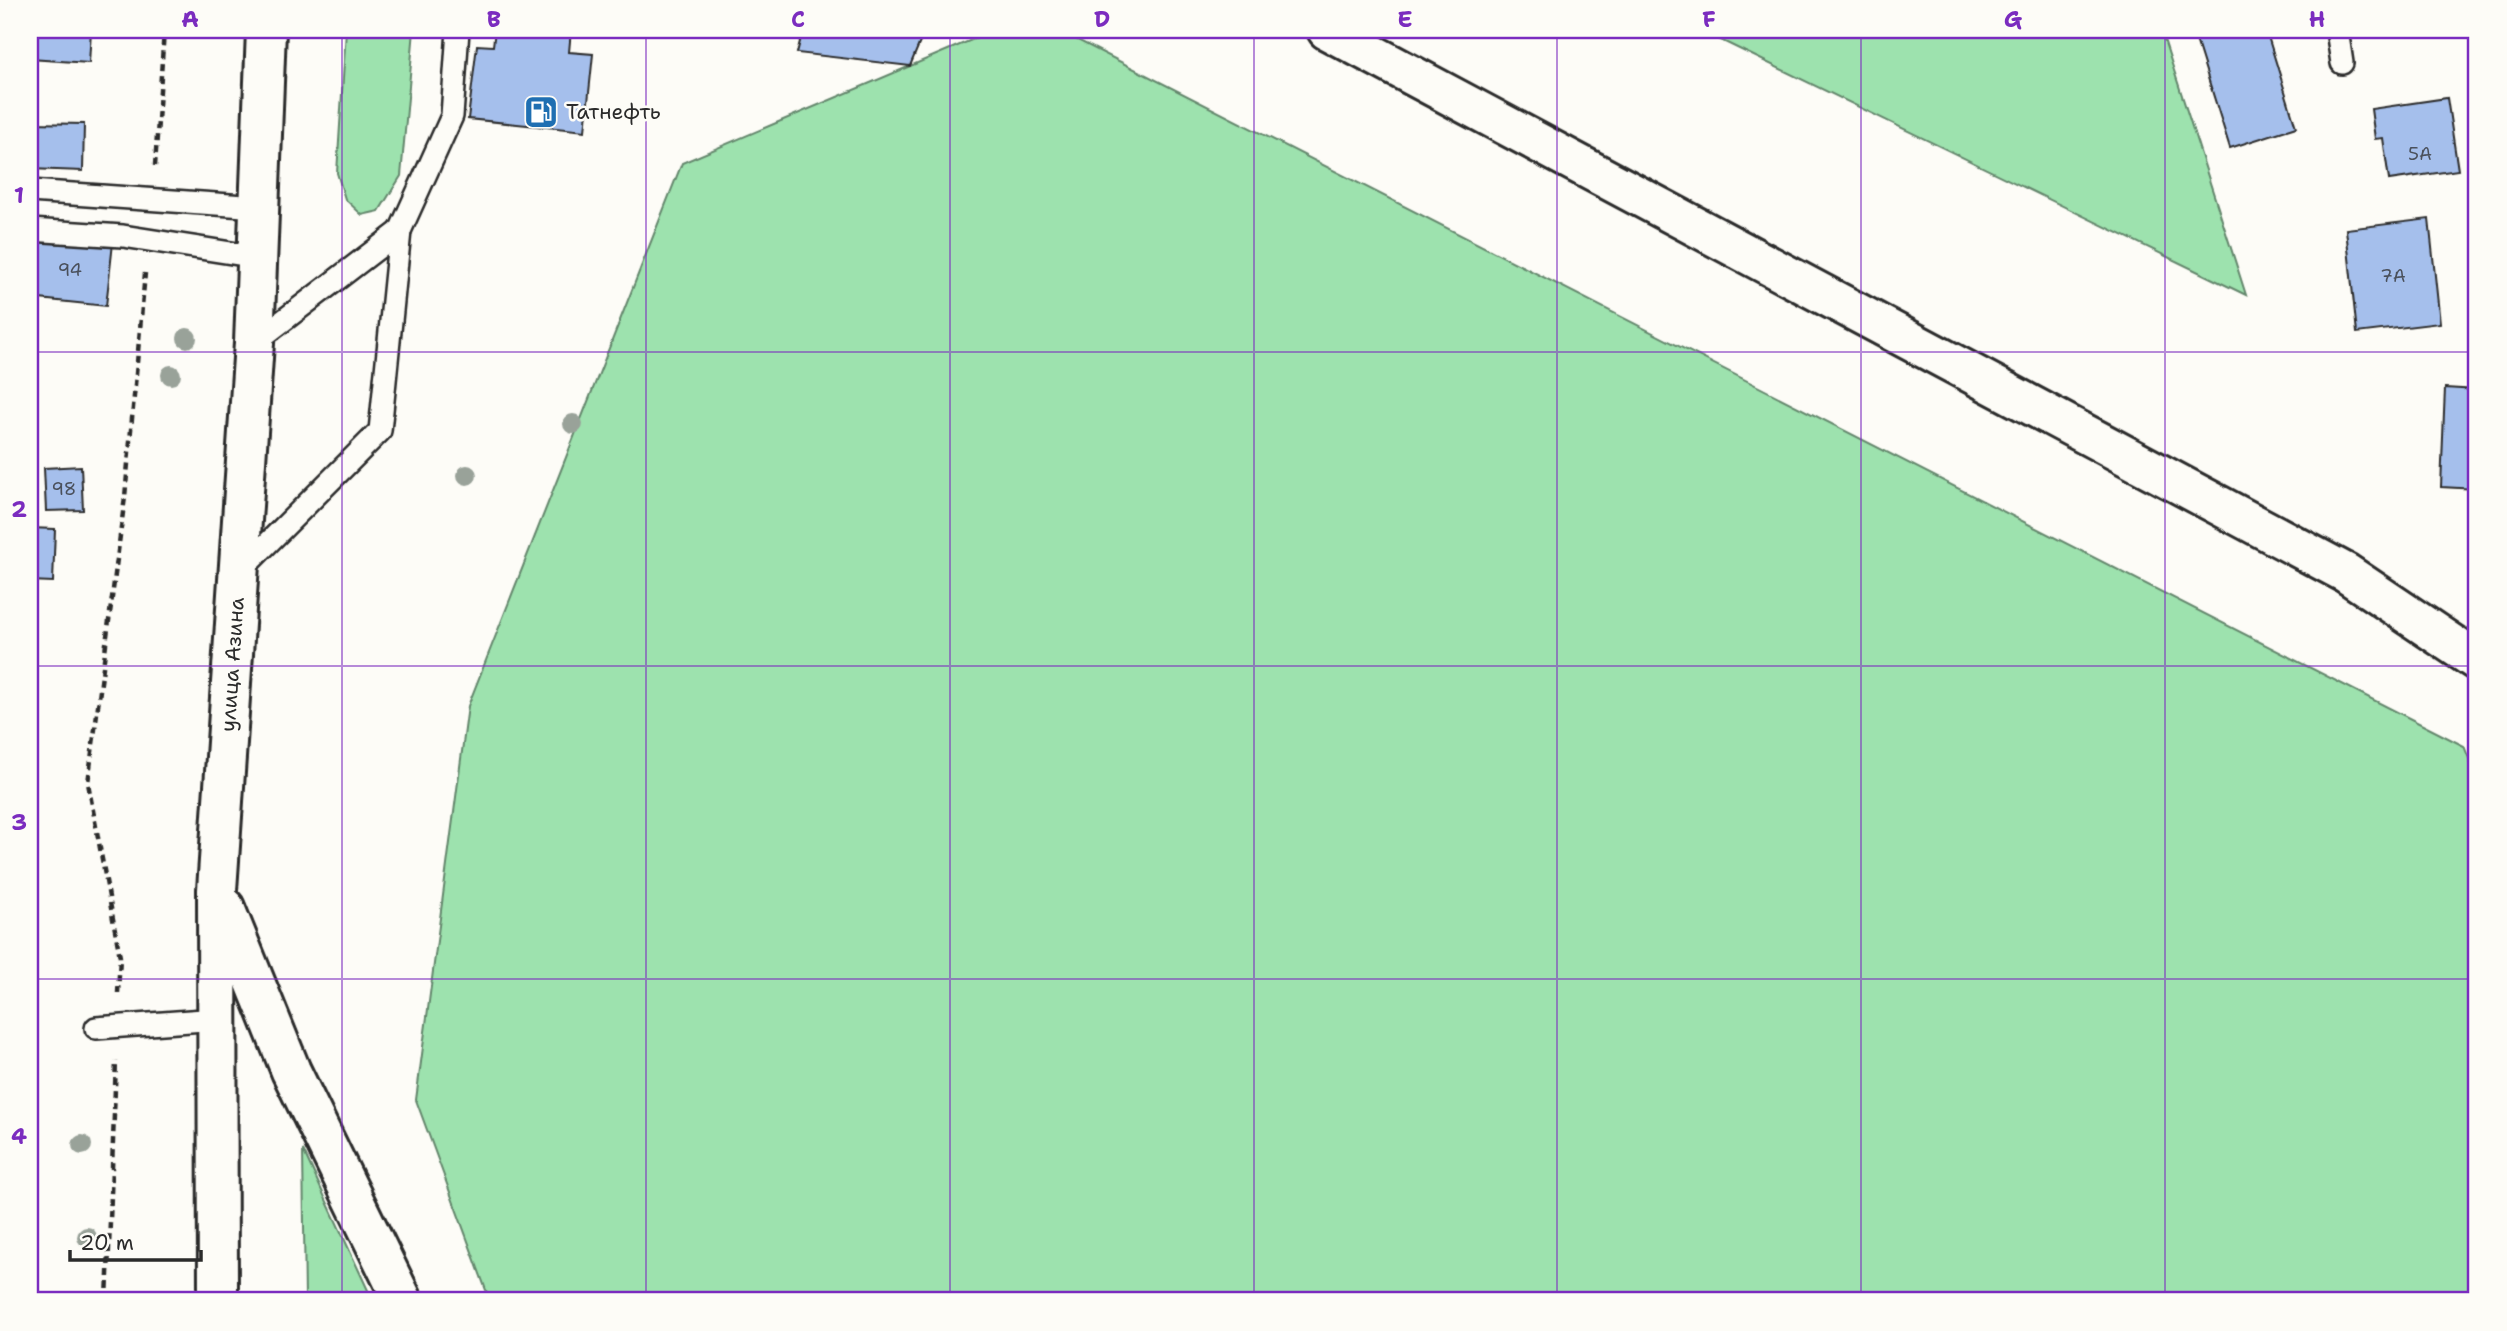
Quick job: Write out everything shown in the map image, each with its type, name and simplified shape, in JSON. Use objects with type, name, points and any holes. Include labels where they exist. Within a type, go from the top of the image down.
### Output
[{"type":"main road","name":"улица Азина","points":[[218,1301],[217,890],[254,342],[266,30]]},
{"type":"main road","points":[[1327,30],[2346,573],[2477,661]]},
{"type":"main road","points":[[217,890],[291,1071],[403,1301]]},
{"type":"lane","points":[[237,573],[380,431],[400,231],[452,116],[458,30]]},
{"type":"lane","points":[[2337,30],[2342,63]]},
{"type":"lane","points":[[30,191],[259,207]]},
{"type":"lane","points":[[30,230],[123,236],[257,257]]},
{"type":"lane","points":[[254,342],[400,231]]},
{"type":"lane","points":[[107,1027],[217,1019]]},
{"type":"path","points":[[152,200],[164,30]]},
{"type":"path","points":[[107,1301],[107,1027],[120,957],[88,783],[125,498],[148,240]]},
{"type":"green space","points":[[346,30],[414,30],[401,176],[379,211],[362,215],[345,199],[337,173]]},
{"type":"green space","points":[[995,30],[1058,30],[2464,746],[2477,779],[2477,1301],[490,1301],[416,1100],[468,706],[682,163]]},
{"type":"green space","points":[[1700,30],[2161,30],[2246,295]]},
{"type":"green space","points":[[303,1150],[373,1301],[305,1301]]},
{"type":"building","points":[[30,30],[91,30],[89,63],[30,59]]},
{"type":"building","points":[[495,30],[571,30],[569,52],[593,54],[585,131],[468,119],[477,45],[493,46]]},
{"type":"building","points":[[803,30],[858,30],[891,35],[893,30],[925,30],[910,66],[797,53]]},
{"type":"building","points":[[2193,30],[2266,30],[2296,127],[2230,148]]},
{"type":"building","points":[[2447,98],[2458,170],[2389,180],[2383,138],[2375,139],[2371,109]]},
{"type":"building","points":[[30,123],[84,124],[83,171],[30,169]]},
{"type":"building","points":[[2429,219],[2440,323],[2357,333],[2346,229]]},
{"type":"building","points":[[30,234],[113,243],[106,306],[30,298]]},
{"type":"building","points":[[2445,388],[2477,390],[2477,489],[2441,487]]},
{"type":"building","points":[[81,466],[83,510],[46,511],[44,468]]},
{"type":"building","points":[[30,528],[55,529],[53,582],[30,581]]},
{"type":"building","points":[[30,637],[35,638],[30,685]]},
{"type":"place","name":"Татнефть","points":[[541,112]]}]
